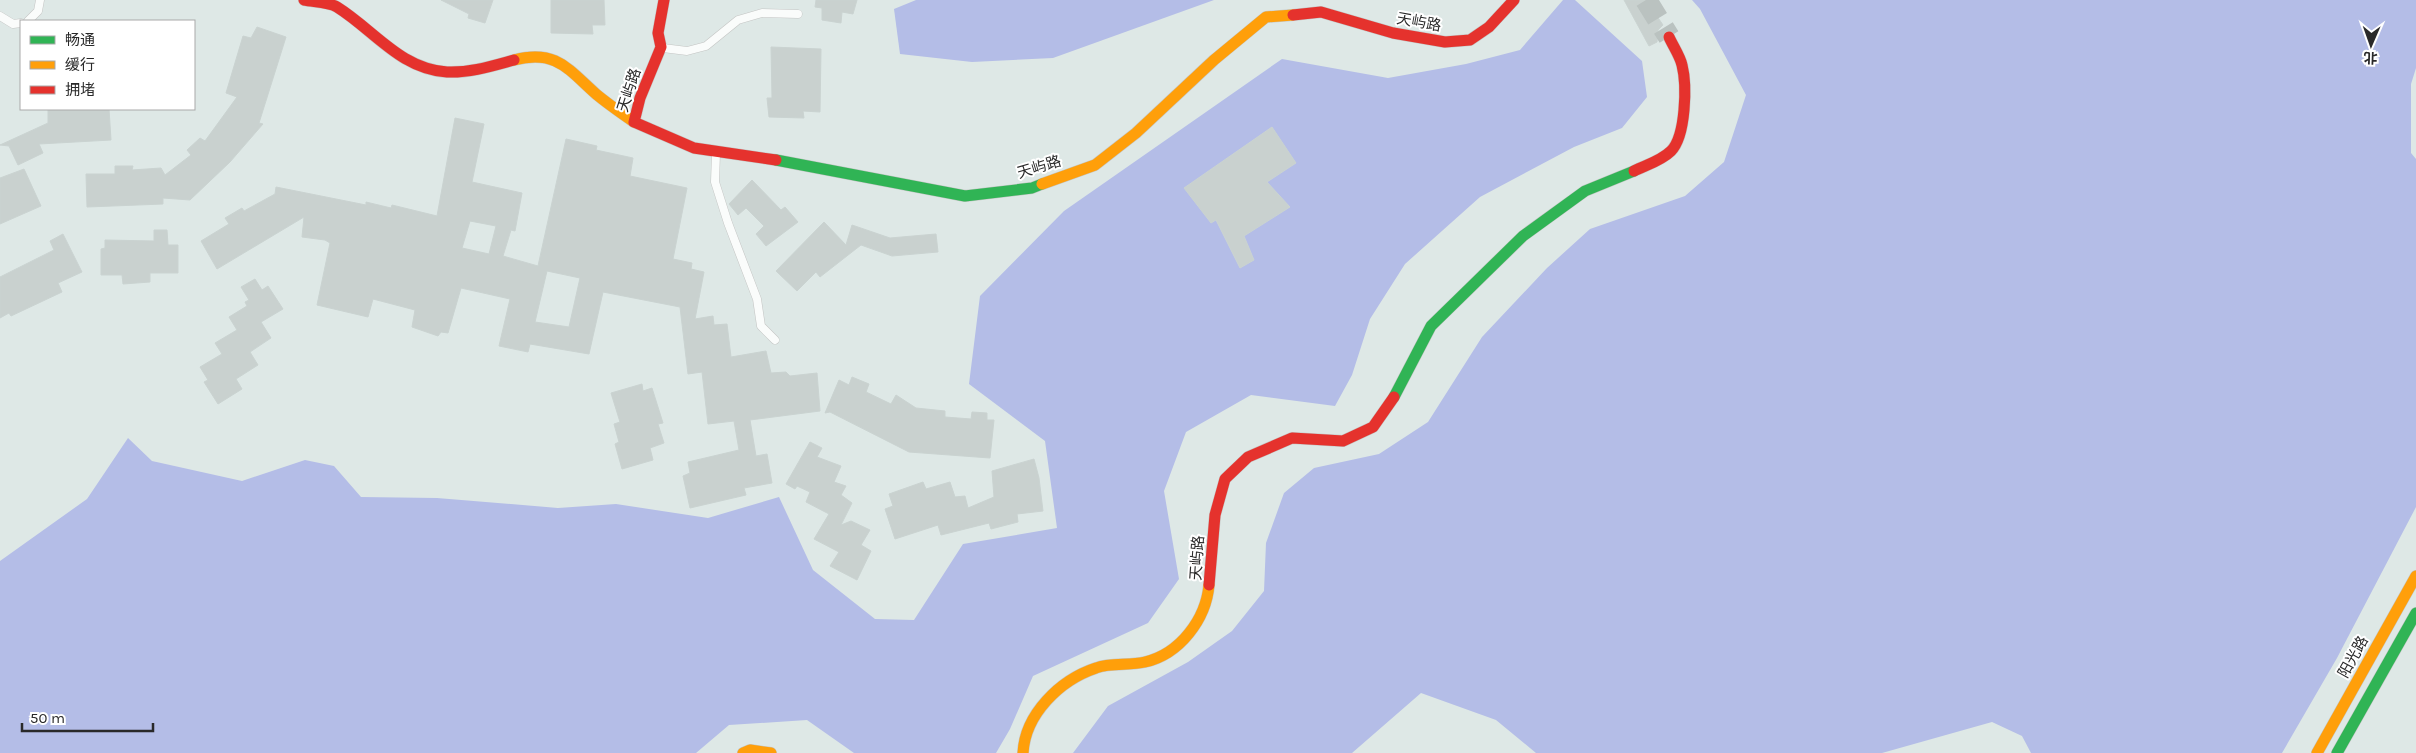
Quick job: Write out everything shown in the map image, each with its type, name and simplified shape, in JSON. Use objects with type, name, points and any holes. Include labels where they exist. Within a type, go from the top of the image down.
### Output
[{"type":"street","points":[[304,0],[336,6],[393,52],[422,66],[446,72],[473,71],[523,58],[546,58],[567,66],[597,95],[634,122]]},
{"type":"street","name":"天屿路","points":[[664,0],[658,33],[661,47],[640,98],[634,122],[694,148],[763,156],[965,196],[1032,188],[1095,165],[1136,133],[1214,60],[1266,17],[1320,12],[1394,33],[1445,42],[1470,40],[1489,27],[1514,0]]},
{"type":"street","name":"天屿路","points":[[1023,753],[1024,736],[1037,710],[1071,679],[1097,667],[1146,662],[1174,650],[1194,627],[1208,600],[1215,515],[1223,488],[1226,480],[1248,457],[1292,438],[1343,441],[1373,427],[1402,387],[1431,326],[1523,236],[1585,191],[1657,161],[1672,150],[1679,134],[1685,103],[1682,65],[1668,37]]},
{"type":"street","name":"阳光路","points":[[2317,753],[2416,576]]},
{"type":"street","points":[[2338,753],[2416,613]]},
{"type":"street","points":[[743,753],[750,750],[770,753]]},
{"type":"lane","points":[[29,20],[38,10],[40,0]]},
{"type":"lane","points":[[661,47],[687,51],[706,46],[738,20],[762,13],[798,14]]},
{"type":"lane","points":[[0,16],[13,24],[20,23]]},
{"type":"lane","points":[[716,151],[715,182],[728,223],[757,299],[761,326],[775,340]]},
{"type":"shaded area","points":[[916,0],[1214,0],[1053,58],[972,62],[900,54],[894,9]]},
{"type":"shaded area","points":[[1563,0],[1575,0],[1642,61],[1647,97],[1622,128],[1574,147],[1480,197],[1405,264],[1370,319],[1352,375],[1335,406],[1251,395],[1186,432],[1164,491],[1179,579],[1148,623],[1033,676],[1010,729],[996,753],[854,753],[807,720],[729,725],[696,753],[0,753],[0,561],[87,499],[128,438],[152,461],[242,481],[305,460],[334,466],[361,497],[437,498],[558,508],[616,504],[708,518],[779,497],[813,570],[875,619],[914,620],[963,544],[1057,528],[1045,441],[969,384],[980,296],[1064,211],[1282,59],[1388,78],[1466,64],[1520,50]]},
{"type":"shaded area","points":[[1692,0],[2416,0],[2416,68],[2411,84],[2411,153],[2416,159],[2416,507],[2337,658],[2282,753],[2031,753],[2022,736],[1992,722],[1882,753],[1536,753],[1496,720],[1421,693],[1352,753],[1073,753],[1108,706],[1188,662],[1232,631],[1264,591],[1266,543],[1284,493],[1314,468],[1379,454],[1428,422],[1482,337],[1547,268],[1590,229],[1685,196],[1724,162],[1746,95],[1700,9]]},
{"type":"building","points":[[441,0],[493,0],[485,23],[468,18],[469,14]]},
{"type":"building","points":[[551,0],[604,0],[605,25],[592,25],[593,34],[551,33]]},
{"type":"building","points":[[816,0],[857,0],[853,14],[842,12],[841,23],[822,20],[822,8],[815,7]]},
{"type":"building","points":[[1624,0],[1646,0],[1663,25],[1658,30],[1657,42],[1649,46]]},
{"type":"building","points":[[257,27],[286,37],[259,123],[263,124],[230,162],[190,200],[163,198],[163,204],[87,207],[86,174],[115,174],[115,166],[133,166],[132,170],[161,168],[165,175],[191,155],[187,150],[200,138],[205,141],[237,97],[226,93],[243,36],[251,38]]},
{"type":"building","points":[[771,47],[821,49],[820,112],[803,111],[804,118],[769,117],[767,98],[772,98]]},
{"type":"building","points":[[48,110],[109,110],[111,140],[39,144],[43,153],[18,165],[9,146],[0,145],[48,123]]},
{"type":"building","points":[[455,118],[484,124],[472,182],[522,193],[515,231],[511,230],[503,256],[538,266],[566,139],[597,146],[596,150],[633,158],[630,176],[687,188],[673,259],[692,263],[691,269],[704,272],[695,319],[713,316],[714,325],[727,324],[731,357],[766,351],[771,373],[786,372],[790,376],[817,373],[820,411],[750,420],[756,456],[767,454],[772,483],[744,488],[746,495],[690,508],[683,476],[690,473],[688,462],[739,450],[734,421],[708,424],[702,372],[688,374],[680,307],[603,292],[589,354],[530,344],[528,352],[499,346],[510,299],[461,288],[448,333],[441,332],[438,336],[412,327],[415,310],[373,299],[368,317],[317,305],[330,243],[325,240],[302,237],[304,217],[217,269],[201,241],[229,224],[225,218],[242,208],[244,211],[275,194],[276,187],[366,205],[366,202],[391,208],[392,205],[437,216]],"holes":[[[470,221],[496,226],[489,254],[462,248]],[[547,271],[580,278],[569,327],[535,322]]]},
{"type":"building","points":[[1272,127],[1296,163],[1267,182],[1290,207],[1244,236],[1254,260],[1240,268],[1216,220],[1211,223],[1184,188]]},
{"type":"building","points":[[24,169],[41,206],[0,224],[0,178]]},
{"type":"building","points":[[752,180],[781,210],[785,207],[798,222],[766,246],[756,234],[764,226],[746,208],[738,215],[729,204]]},
{"type":"building","points":[[824,222],[846,245],[852,225],[890,238],[936,234],[938,252],[892,256],[861,245],[820,277],[816,272],[797,291],[776,271]]},
{"type":"building","points":[[154,230],[167,230],[168,245],[178,245],[178,273],[150,273],[150,282],[123,284],[122,275],[101,275],[101,249],[105,248],[105,240],[154,241]]},
{"type":"building","points":[[63,234],[82,272],[58,283],[62,292],[11,316],[9,313],[0,318],[0,277],[54,250],[50,241]]},
{"type":"building","points":[[255,279],[262,290],[268,286],[283,309],[261,322],[271,338],[250,352],[258,365],[236,379],[242,389],[218,404],[204,382],[208,380],[200,367],[222,354],[215,343],[237,330],[229,317],[247,306],[245,302],[249,300],[241,287]]},
{"type":"building","points":[[852,377],[869,384],[866,392],[891,404],[896,395],[916,408],[945,411],[945,417],[971,419],[972,412],[987,413],[987,420],[994,420],[990,458],[909,452],[830,412],[825,413],[839,380],[849,385]]},
{"type":"building","points":[[642,384],[643,391],[652,388],[663,423],[658,424],[664,443],[650,448],[653,460],[622,469],[615,444],[619,442],[614,424],[620,422],[611,393]]},
{"type":"building","points":[[810,442],[822,448],[817,457],[841,466],[834,482],[846,486],[841,495],[852,503],[841,525],[851,521],[870,530],[861,545],[871,551],[857,580],[830,566],[839,552],[814,539],[829,514],[806,502],[810,492],[797,486],[795,489],[786,484]]},
{"type":"building","points":[[1034,459],[1039,478],[1043,511],[1017,514],[1018,522],[991,529],[989,523],[941,535],[938,525],[895,539],[885,509],[893,506],[889,494],[923,482],[926,489],[950,482],[955,497],[965,496],[968,508],[994,497],[992,471]]},
{"type":"tunnel","points":[[1646,0],[1669,37]]},
{"type":"traffic: fast","points":[[776,160],[965,196],[1032,188],[1042,184]]},
{"type":"traffic: fast","points":[[1394,397],[1431,326],[1523,236],[1585,191],[1634,171]]},
{"type":"traffic: fast","points":[[2337,753],[2416,613]]},
{"type":"traffic: slow","points":[[1042,184],[1095,165],[1136,133],[1214,60],[1266,17],[1293,15]]},
{"type":"traffic: slow","points":[[514,60],[528,57],[551,59],[569,69],[601,98],[634,122]]},
{"type":"traffic: slow","points":[[2317,753],[2416,576]]},
{"type":"traffic: slow","points":[[1023,753],[1025,739],[1037,712],[1047,700],[1070,681],[1083,673],[1102,666],[1133,664],[1158,658],[1180,643],[1197,622],[1207,598],[1209,585]]},
{"type":"traffic: slow","points":[[743,753],[750,750],[771,753]]},
{"type":"traffic: jam","points":[[304,0],[334,5],[401,56],[415,64],[430,69],[447,72],[464,71],[481,69],[514,60]]},
{"type":"traffic: jam","points":[[664,0],[658,33],[661,47],[640,98],[634,122],[694,148],[776,160]]},
{"type":"traffic: jam","points":[[1293,15],[1321,12],[1393,33],[1445,42],[1470,40],[1489,27],[1514,0]]},
{"type":"traffic: jam","points":[[1634,171],[1658,160],[1671,151],[1680,134],[1685,97],[1684,74],[1680,58],[1669,37]]},
{"type":"traffic: jam","points":[[1209,585],[1215,515],[1225,479],[1248,457],[1292,438],[1343,441],[1373,427],[1394,397]]}]
